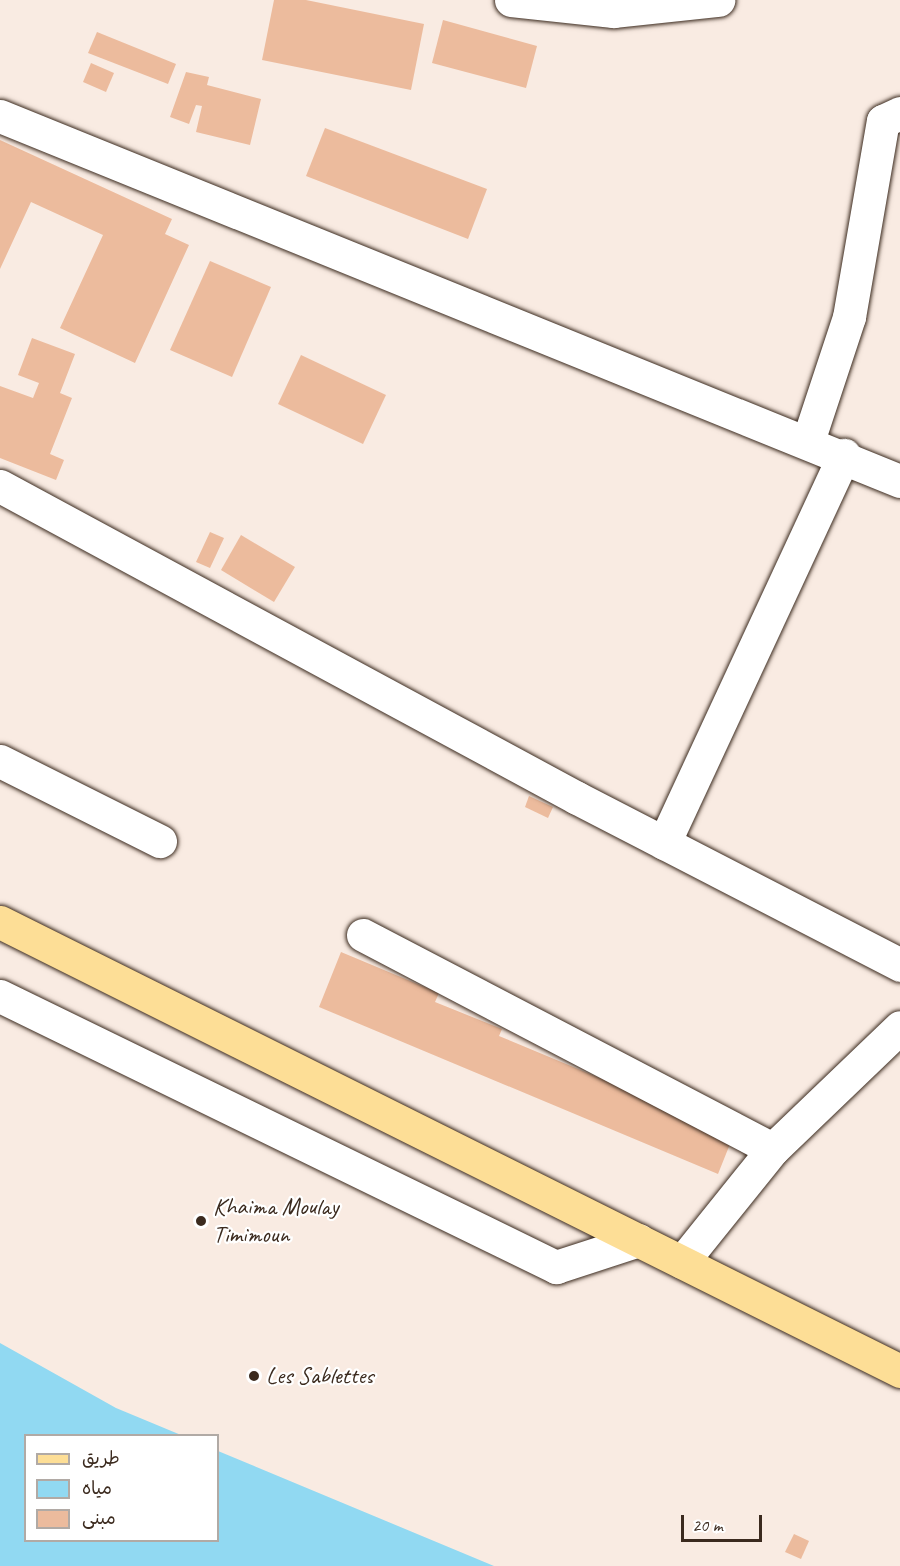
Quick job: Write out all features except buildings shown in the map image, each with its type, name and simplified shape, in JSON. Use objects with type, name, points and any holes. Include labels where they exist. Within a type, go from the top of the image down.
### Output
[{"type":"main road","points":[[0,922],[900,1371]]},
{"type":"street","points":[[511,0],[613,11],[718,0]]},
{"type":"street","points":[[808,441],[849,317],[883,121],[900,113]]},
{"type":"street","points":[[0,116],[844,455],[900,481]]},
{"type":"street","points":[[664,843],[844,455]]},
{"type":"street","points":[[0,486],[664,843],[900,966]]},
{"type":"street","points":[[0,761],[160,841]]},
{"type":"street","points":[[363,936],[773,1149]]},
{"type":"street","points":[[0,996],[556,1268],[639,1240]]},
{"type":"street","points":[[682,1262],[773,1149],[900,1027]]},
{"type":"water","points":[[0,1343],[116,1408],[179,1434],[24,1434],[24,1542],[219,1542],[219,1451],[494,1566],[0,1566]]},
{"type":"place","name":"Khaima Moulay Timimoun","points":[[201,1221]]},
{"type":"place","name":"Les Sablettes","points":[[254,1376]]}]
